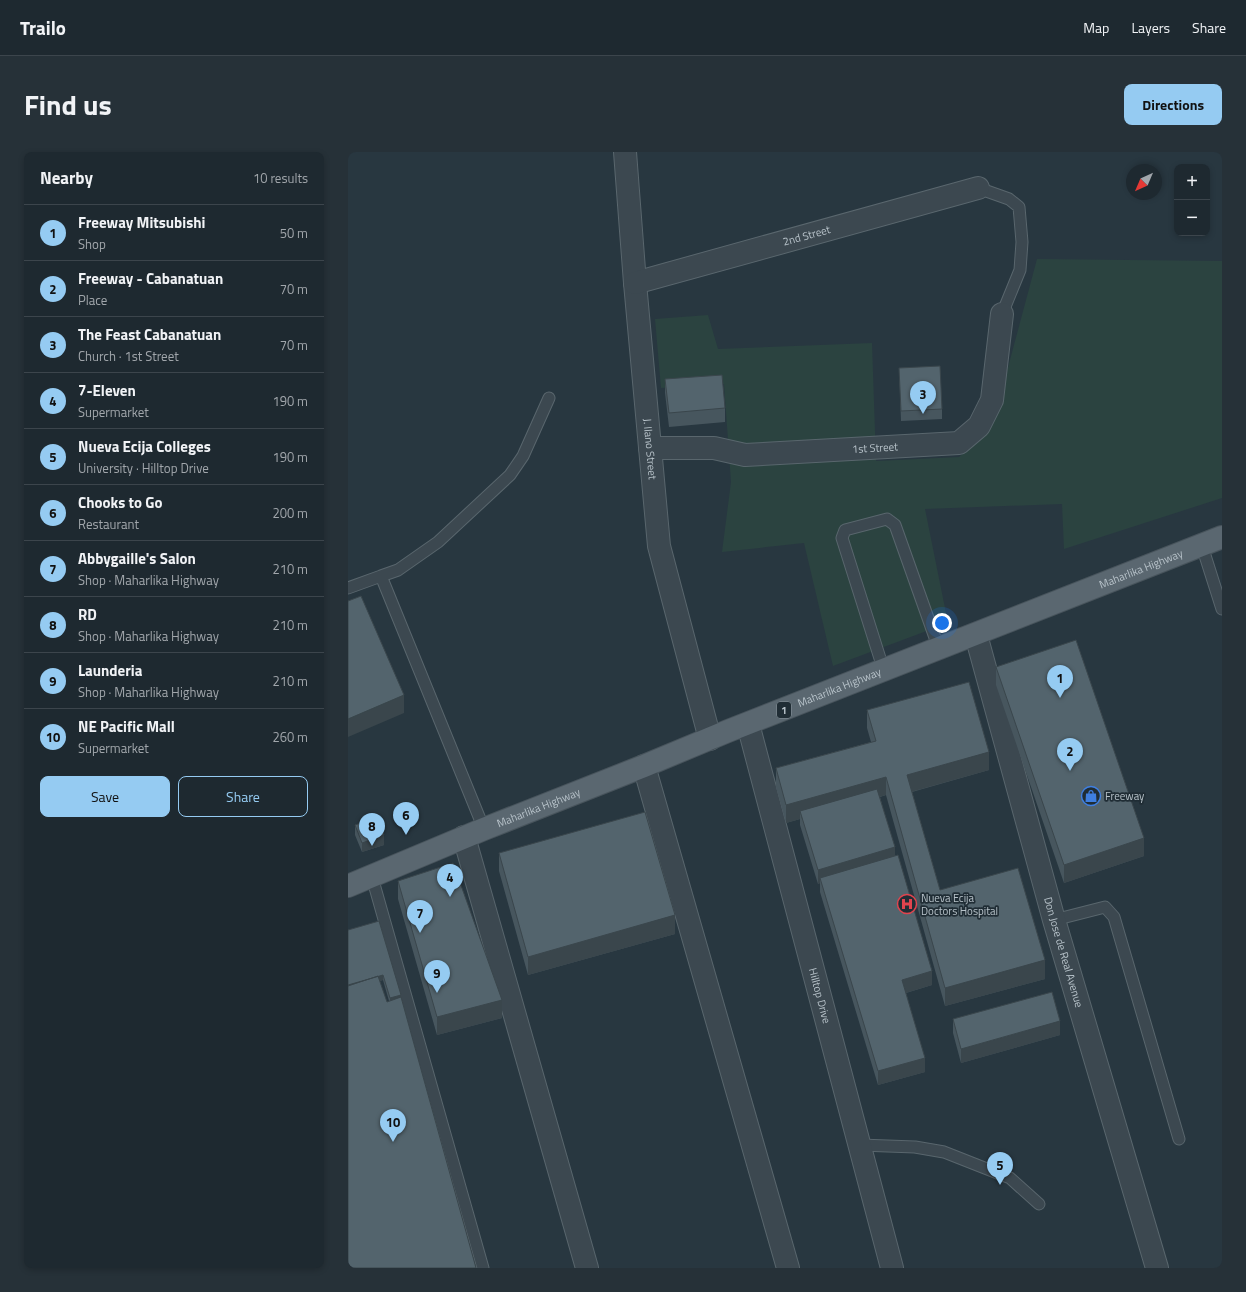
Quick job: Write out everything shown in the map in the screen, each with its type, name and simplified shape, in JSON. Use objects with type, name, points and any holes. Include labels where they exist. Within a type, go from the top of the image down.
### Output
[{"type":"main road","name":"Maharlika Highway","points":[[348,886],[474,833],[1222,537]]},
{"type":"street","name":"J. Ilano Street","points":[[625,152],[635,283],[659,546],[710,739]]},
{"type":"street","name":"2nd Street","points":[[635,283],[978,188]]},
{"type":"street","name":"1st Street","points":[[650,448],[714,448],[745,455],[959,443],[979,426],[992,400],[1002,314]]},
{"type":"street","name":"Don Jose de Real Avenue","points":[[976,635],[1054,920],[1156,1268]]},
{"type":"street","name":"Hilltop Drive","points":[[748,724],[892,1268]]},
{"type":"street","points":[[644,766],[788,1268]]},
{"type":"street","points":[[474,833],[587,1268]]},
{"type":"lane","points":[[978,188],[1010,199],[1019,207],[1022,242],[1020,270],[1002,314]]},
{"type":"lane","points":[[348,588],[398,570],[438,542],[510,475],[523,456],[549,398]]},
{"type":"lane","points":[[884,671],[842,538],[845,530],[887,520],[895,525],[939,649]]},
{"type":"lane","points":[[1202,546],[1222,609]]},
{"type":"lane","points":[[381,576],[474,833]]},
{"type":"lane","points":[[372,877],[484,1268]]},
{"type":"lane","points":[[1054,920],[1104,907],[1114,917],[1179,1140]]},
{"type":"lane","points":[[860,1145],[915,1147],[944,1152],[1010,1178],[1039,1204]]},
{"type":"green space","points":[[1037,259],[1222,261],[1222,498],[1064,549],[1062,504],[925,509],[948,623],[833,666],[804,543],[722,552],[731,482],[724,384],[661,388],[655,319],[708,315],[718,349],[872,343],[876,461],[959,457],[984,434],[999,401]]},
{"type":"building","points":[[940,366],[942,409],[901,411],[899,368]]},
{"type":"building","points":[[722,375],[725,408],[669,413],[665,379]]},
{"type":"building","points":[[361,596],[404,695],[348,719],[348,601]]},
{"type":"building","points":[[1076,640],[1144,838],[1064,865],[996,667]]},
{"type":"building","points":[[969,682],[989,752],[907,775],[940,890],[1018,868],[1045,960],[945,988],[886,777],[786,805],[776,768],[876,741],[867,710]]},
{"type":"building","points":[[877,789],[895,847],[818,870],[800,811]]},
{"type":"building","points":[[645,812],[675,915],[528,957],[499,853]]},
{"type":"building","points":[[377,817],[384,835],[362,843],[355,825]]},
{"type":"building","points":[[898,855],[932,971],[902,980],[925,1058],[878,1071],[820,878]]},
{"type":"building","points":[[453,863],[502,1000],[437,1017],[398,881]]},
{"type":"building","points":[[379,921],[401,995],[390,998],[383,975],[348,985],[348,930]]},
{"type":"building","points":[[378,976],[387,1002],[401,997],[476,1268],[348,1268],[348,986]]},
{"type":"building","points":[[1052,992],[1060,1021],[961,1049],[953,1019]]},
{"type":"place","name":"The Feast Cabanatuan","points":[[923,414]]},
{"type":"place","name":"Freeway Mitsubishi","points":[[1060,698]]},
{"type":"place","name":"Freeway - Cabanatuan","points":[[1070,771]]},
{"type":"place","name":"Freeway","points":[[1091,796]]},
{"type":"place","name":"Chooks to Go","points":[[406,835]]},
{"type":"place","name":"RD","points":[[372,846]]},
{"type":"place","name":"7-Eleven","points":[[450,897]]},
{"type":"place","name":"Nueva Ecija Doctors Hospital","points":[[907,904]]},
{"type":"place","name":"Abbygaille's Salon","points":[[420,933]]},
{"type":"place","name":"Launderia","points":[[437,993]]},
{"type":"place","name":"NE Pacific Mall","points":[[393,1142]]},
{"type":"place","name":"Nueva Ecija Colleges","points":[[1000,1185]]}]
